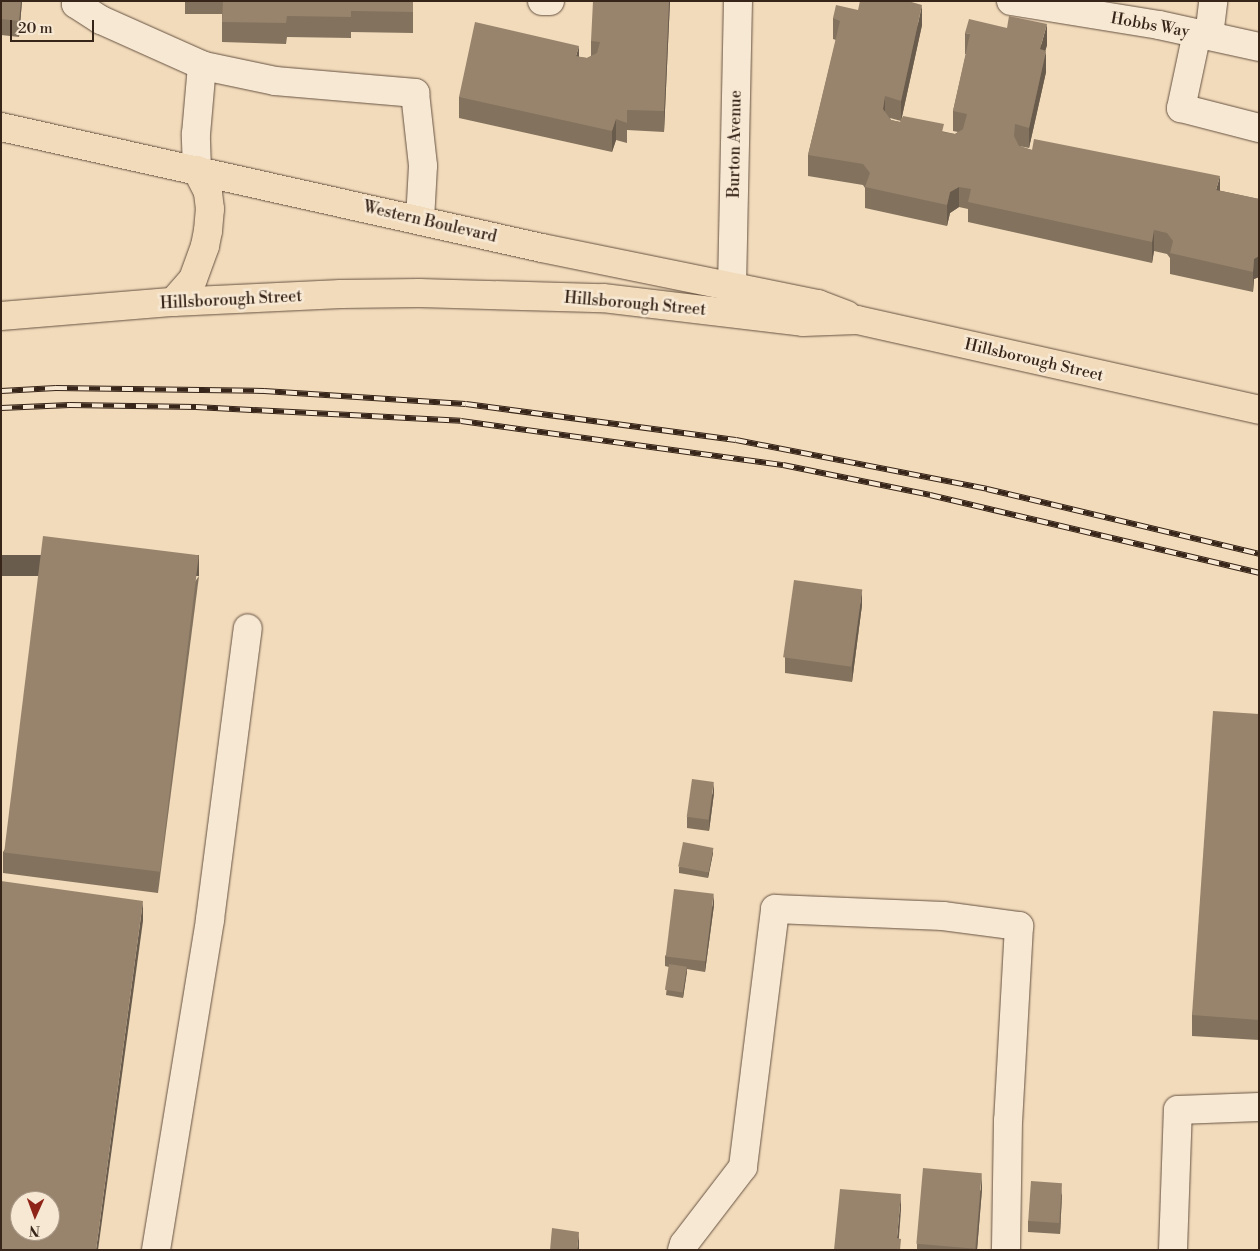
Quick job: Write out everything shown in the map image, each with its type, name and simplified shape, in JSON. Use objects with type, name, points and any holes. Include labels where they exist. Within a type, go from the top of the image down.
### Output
[{"type":"main road","name":"Western Boulevard","points":[[1,127],[542,248],[818,304],[835,309],[857,320]]},
{"type":"main road","points":[[173,302],[194,279],[208,231],[210,209],[208,192],[196,170]]},
{"type":"main road","name":"Hillsborough Street","points":[[1,316],[173,302],[341,294],[520,295],[604,298],[803,322],[857,320],[1259,410]]},
{"type":"street","points":[[76,1],[76,4],[101,20],[202,65],[275,81],[415,93],[423,166],[420,220]]},
{"type":"street","points":[[542,1],[550,1]]},
{"type":"street","name":"Burton Avenue","points":[[732,287],[738,1]]},
{"type":"street","name":"Hobbs Way","points":[[1011,1],[1203,35],[1259,47]]},
{"type":"street","points":[[1213,1],[1181,108],[1259,128]]},
{"type":"street","points":[[196,170],[196,134],[202,65]]},
{"type":"street","points":[[156,1250],[210,918],[248,628]]},
{"type":"street","points":[[682,1250],[684,1244],[742,1167],[775,910],[943,916],[1019,926],[1008,1120],[1006,1250]]},
{"type":"street","points":[[1173,1250],[1178,1110],[1259,1108]]},
{"type":"building","points":[[1,1],[21,1],[19,21],[1,19]]},
{"type":"building","points":[[223,1],[413,1],[413,12],[351,11],[351,17],[287,16],[286,23],[222,22]]},
{"type":"building","points":[[593,1],[669,1],[664,111],[627,110],[627,123],[616,119],[612,131],[459,97],[475,22],[579,46],[576,56],[587,58],[597,53],[600,42],[591,41]]},
{"type":"building","points":[[860,1],[908,1],[922,5],[901,101],[885,96],[883,109],[891,120],[900,122],[903,116],[944,124],[942,132],[955,134],[963,129],[967,114],[953,111],[970,34],[965,33],[969,19],[1007,28],[1009,16],[1047,24],[1040,49],[1046,51],[1029,128],[1015,124],[1014,136],[1019,146],[1032,150],[1034,139],[1220,176],[1216,190],[1259,199],[1259,256],[1254,259],[1253,272],[1170,253],[1173,241],[1167,233],[1154,230],[1152,242],[968,202],[971,189],[959,187],[950,192],[947,205],[865,187],[870,173],[863,164],[808,155],[840,21],[833,18],[836,5],[858,10]]},
{"type":"building","points":[[43,536],[199,555],[160,872],[4,853]]},
{"type":"building","points":[[794,580],[862,590],[851,667],[783,657]]},
{"type":"building","points":[[1213,711],[1259,714],[1259,1020],[1192,1015]]},
{"type":"building","points":[[692,779],[714,782],[708,820],[687,817]]},
{"type":"building","points":[[683,842],[713,848],[709,872],[678,867]]},
{"type":"building","points":[[1,881],[143,901],[96,1250],[1,1250]]},
{"type":"building","points":[[674,889],[714,894],[705,961],[666,956]]},
{"type":"building","points":[[669,964],[687,967],[683,992],[665,990]]},
{"type":"building","points":[[923,1168],[982,1173],[975,1249],[916,1244]]},
{"type":"building","points":[[1031,1181],[1062,1183],[1059,1223],[1028,1221]]},
{"type":"building","points":[[840,1189],[901,1194],[897,1238],[901,1239],[900,1250],[834,1250]]},
{"type":"building","points":[[552,1228],[579,1232],[577,1250],[550,1250]]},
{"type":"railway","points":[[1,391],[56,388],[264,391],[466,404],[736,440],[987,489],[1259,554]]},
{"type":"railway","points":[[1,408],[70,405],[196,407],[461,421],[783,465],[930,495],[1259,573]]}]
